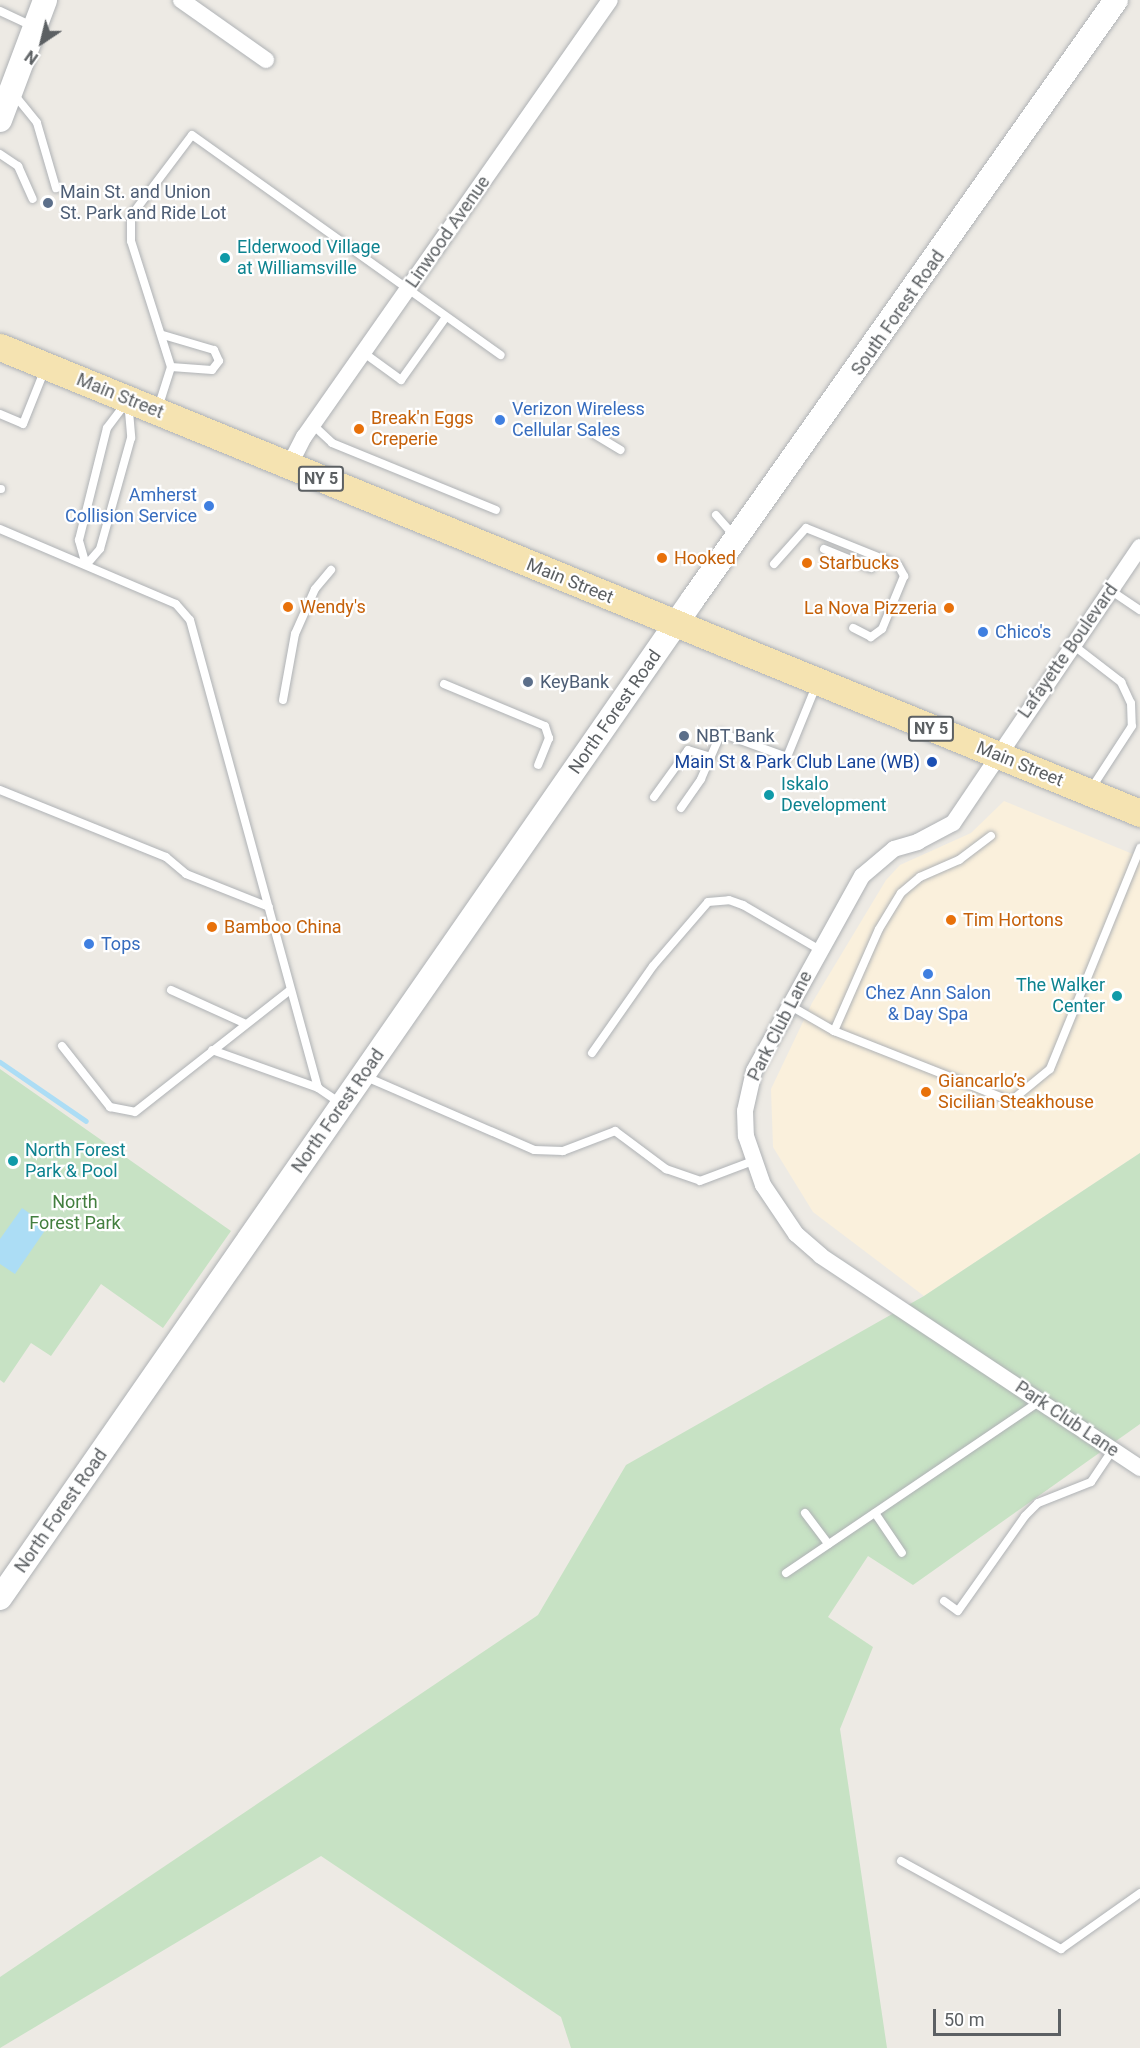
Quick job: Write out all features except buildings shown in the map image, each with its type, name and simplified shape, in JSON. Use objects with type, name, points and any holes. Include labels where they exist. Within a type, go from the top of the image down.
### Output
[{"type":"main road","name":"Main Street","points":[[0,347],[1140,813]]},
{"type":"street","points":[[0,120],[45,0]]},
{"type":"street","points":[[181,0],[266,60]]},
{"type":"street","name":"Linwood Avenue","points":[[289,466],[313,425],[610,0]]},
{"type":"street","name":"South Forest Road","points":[[675,624],[837,400],[1116,0]]},
{"type":"street","name":"Lafayette Boulevard","points":[[996,755],[1140,547]]},
{"type":"street","name":"North Forest Road","points":[[0,1598],[675,624]]},
{"type":"street","name":"Park Club Lane","points":[[996,755],[953,823],[918,842],[894,849],[862,876],[789,1005],[748,1091],[746,1136],[753,1161],[776,1208],[821,1256],[1140,1468]]},
{"type":"lane","points":[[0,11],[34,28]]},
{"type":"lane","points":[[11,90],[37,123],[56,188]]},
{"type":"lane","points":[[156,411],[171,367],[163,335],[131,241],[131,216],[192,135],[500,355]]},
{"type":"lane","points":[[0,154],[18,166],[33,200]]},
{"type":"lane","points":[[364,353],[401,380],[446,317]]},
{"type":"lane","points":[[163,335],[214,350],[219,361],[212,370],[171,367]]},
{"type":"lane","points":[[0,414],[23,424],[46,366]]},
{"type":"lane","points":[[86,565],[100,549],[131,438],[128,400]]},
{"type":"lane","points":[[86,565],[79,540],[107,428],[128,400]]},
{"type":"lane","points":[[313,425],[332,443],[496,510]]},
{"type":"lane","points":[[594,434],[621,450]]},
{"type":"lane","points":[[716,515],[736,538]]},
{"type":"lane","points":[[774,564],[806,528],[898,565],[904,576],[882,629],[871,637],[854,628]]},
{"type":"lane","points":[[0,529],[176,604],[190,620],[269,907],[289,991],[318,1088]]},
{"type":"lane","points":[[824,549],[870,568]]},
{"type":"lane","points":[[283,700],[295,634],[315,589],[331,570]]},
{"type":"lane","points":[[1110,590],[1140,610]]},
{"type":"lane","points":[[1072,644],[1122,682],[1131,703],[1132,726],[1089,792]]},
{"type":"lane","points":[[681,808],[711,757],[721,733],[787,757],[818,683]]},
{"type":"lane","points":[[444,684],[544,726],[549,738],[538,765]]},
{"type":"lane","points":[[654,797],[688,750],[711,757]]},
{"type":"lane","points":[[0,790],[166,857],[186,874],[269,907]]},
{"type":"lane","points":[[834,1031],[879,929],[902,893],[920,877],[959,860],[991,836]]},
{"type":"lane","points":[[789,1005],[834,1031],[1011,1101],[1050,1069],[1140,848]]},
{"type":"lane","points":[[592,1053],[653,966],[708,902],[729,900],[742,905],[820,950]]},
{"type":"lane","points":[[171,990],[246,1024]]},
{"type":"lane","points":[[62,1046],[110,1107],[135,1112],[289,991]]},
{"type":"lane","points":[[212,1050],[318,1088],[343,1105]]},
{"type":"lane","points":[[363,1076],[534,1150],[563,1151],[615,1131],[666,1169],[700,1181],[753,1161]]},
{"type":"lane","points":[[786,1573],[1041,1401]]},
{"type":"lane","points":[[945,1601],[958,1611],[1025,1516],[1038,1503],[1091,1482],[1113,1449]]},
{"type":"lane","points":[[805,1513],[828,1544]]},
{"type":"lane","points":[[875,1513],[903,1553]]},
{"type":"lane","points":[[901,1861],[1061,1948],[1140,1893]]},
{"type":"shaded area","points":[[1004,801],[1140,857],[1140,1153],[924,1296],[813,1212],[773,1147],[771,1089],[812,1003],[886,880],[900,865],[971,833]]},
{"type":"green space","name":"North Forest Park","points":[[0,1069],[231,1231],[163,1328],[101,1284],[51,1356],[31,1343],[4,1383],[0,1380]]},
{"type":"green space","points":[[1140,1153],[1140,1424],[913,1585],[868,1556],[828,1617],[873,1647],[840,1729],[887,2048],[571,2048],[561,2017],[321,1856],[0,2048],[0,1977],[538,1615],[626,1465],[924,1296]]},
{"type":"water","points":[[22,1208],[48,1226],[15,1274],[0,1264],[0,1239]]},
{"type":"waterway","points":[[0,1062],[86,1121]]},
{"type":"place","name":"Main St. and Union St. Park and Ride Lot","points":[[48,203]]},
{"type":"place","name":"Elderwood Village at Williamsville","points":[[225,258]]},
{"type":"place","name":"Verizon Wireless Cellular Sales","points":[[500,420]]},
{"type":"place","name":"Break'n Eggs Creperie","points":[[359,429]]},
{"type":"place","name":"Amherst Collision Service","points":[[209,506]]},
{"type":"place","name":"Hooked","points":[[662,558]]},
{"type":"place","name":"Starbucks","points":[[807,563]]},
{"type":"place","name":"Wendy's","points":[[288,607]]},
{"type":"place","name":"La Nova Pizzeria","points":[[949,608]]},
{"type":"place","name":"Chico's","points":[[983,632]]},
{"type":"place","name":"KeyBank","points":[[528,682]]},
{"type":"place","name":"NBT Bank","points":[[684,736]]},
{"type":"place","name":"Main St & Park Club Lane (WB)","points":[[932,762]]},
{"type":"place","name":"Iskalo Development","points":[[769,795]]},
{"type":"place","name":"Tim Hortons","points":[[951,920]]},
{"type":"place","name":"Bamboo China","points":[[212,927]]},
{"type":"place","name":"Tops","points":[[89,944]]},
{"type":"place","name":"Chez Ann Salon & Day Spa","points":[[928,974]]},
{"type":"place","name":"The Walker Center","points":[[1117,996]]},
{"type":"place","name":"Giancarlo’s Sicilian Steakhouse","points":[[926,1092]]},
{"type":"place","name":"North Forest Park & Pool","points":[[13,1161]]}]
